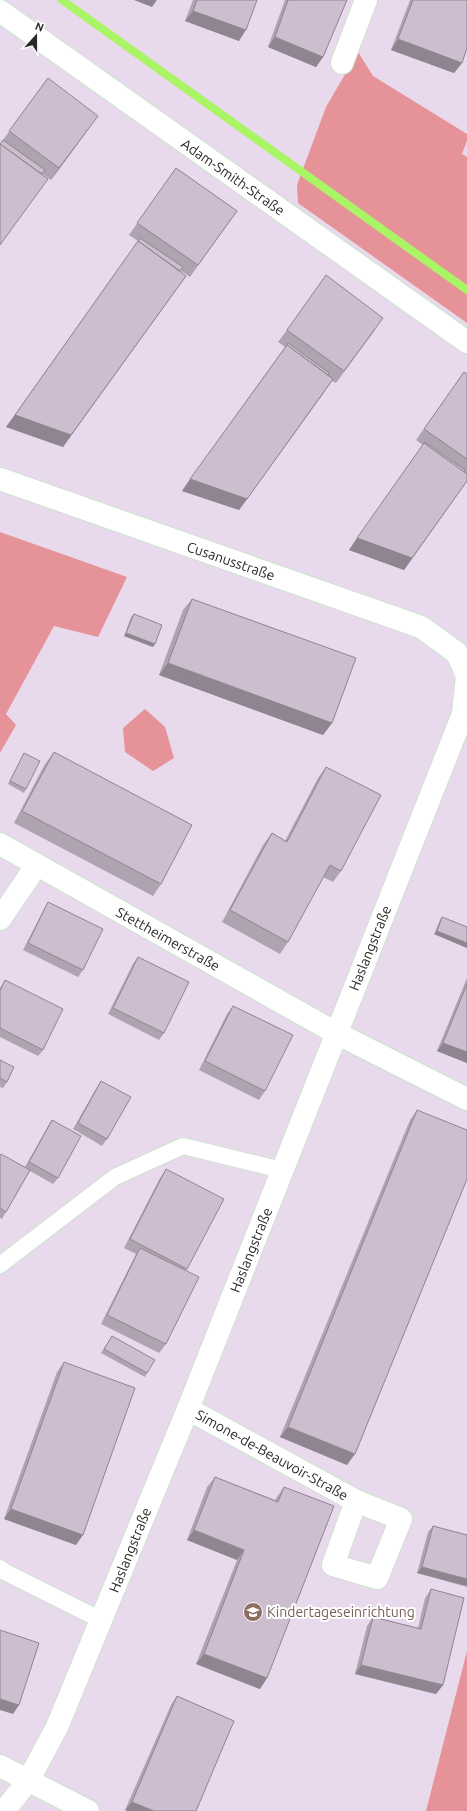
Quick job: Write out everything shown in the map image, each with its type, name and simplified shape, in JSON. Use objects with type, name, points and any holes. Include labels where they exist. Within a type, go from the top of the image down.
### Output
[{"type":"street","points":[[342,63],[366,0]]},
{"type":"street","name":"Adam-Smith-Straße","points":[[0,11],[467,342]]},
{"type":"street","name":"Cusanusstraße","points":[[0,479],[421,627],[457,653]]},
{"type":"street","name":"Haslangstraße","points":[[4,1811],[28,1781],[57,1727],[188,1409],[336,1033],[464,714],[467,676],[457,653]]},
{"type":"street","name":"Stettheimerstraße","points":[[0,844],[36,866],[336,1033],[467,1099]]},
{"type":"street","points":[[0,919],[36,866]]},
{"type":"street","name":"Simone-de-Beauvoir-Straße","points":[[188,1409],[356,1501]]},
{"type":"street","points":[[0,1766],[88,1811]]},
{"type":"lane","points":[[0,1265],[115,1177],[183,1146],[282,1170]]},
{"type":"lane","points":[[0,1568],[5,1572],[101,1620]]},
{"type":"shaded area","points":[[358,52],[373,76],[467,134],[467,141],[462,154],[467,157],[467,323],[298,203],[297,185],[326,107]]},
{"type":"shaded area","points":[[0,532],[127,577],[98,637],[54,626],[6,714],[16,725],[0,753]]},
{"type":"shaded area","points":[[145,709],[165,727],[174,758],[153,771],[125,752],[123,728]]},
{"type":"shaded area","points":[[467,1651],[467,1811],[426,1811]]},
{"type":"building","points":[[197,0],[257,0],[246,30],[193,11]]},
{"type":"building","points":[[288,0],[347,0],[323,57],[275,37]]},
{"type":"building","points":[[413,0],[467,0],[467,48],[462,63],[398,39]]},
{"type":"building","points":[[48,78],[98,116],[59,168],[9,131]]},
{"type":"building","points":[[3,140],[45,170],[42,174],[0,144]]},
{"type":"building","points":[[0,144],[48,179],[0,245]]},
{"type":"building","points":[[176,168],[237,211],[198,265],[137,223]]},
{"type":"building","points":[[140,238],[183,267],[180,271],[138,241]]},
{"type":"building","points":[[138,241],[186,276],[71,435],[15,415]]},
{"type":"building","points":[[326,275],[383,318],[344,371],[287,330]]},
{"type":"building","points":[[288,343],[329,373],[328,375],[287,345]]},
{"type":"building","points":[[287,345],[333,379],[247,499],[190,479]]},
{"type":"building","points":[[464,372],[467,374],[467,459],[424,429]]},
{"type":"building","points":[[425,442],[465,470],[464,472],[424,443]]},
{"type":"building","points":[[424,443],[467,474],[467,481],[412,558],[357,538]]},
{"type":"building","points":[[192,599],[356,658],[332,723],[168,663]]},
{"type":"building","points":[[134,614],[162,625],[155,644],[126,633]]},
{"type":"building","points":[[54,752],[192,825],[161,884],[22,811]]},
{"type":"building","points":[[24,753],[40,761],[26,789],[10,781]]},
{"type":"building","points":[[326,767],[381,795],[341,871],[330,865],[288,942],[230,910],[272,833],[287,842]]},
{"type":"building","points":[[48,902],[103,929],[83,970],[28,943]]},
{"type":"building","points":[[442,917],[467,927],[467,943],[437,931]]},
{"type":"building","points":[[138,957],[189,982],[164,1033],[113,1008]]},
{"type":"building","points":[[5,980],[63,1009],[43,1050],[0,1028],[0,991]]},
{"type":"building","points":[[467,984],[467,1052],[443,1043]]},
{"type":"building","points":[[233,1006],[293,1035],[265,1091],[205,1061]]},
{"type":"building","points":[[0,1060],[14,1067],[7,1082],[0,1078]]},
{"type":"building","points":[[101,1081],[131,1097],[107,1139],[78,1123]]},
{"type":"building","points":[[417,1110],[467,1130],[467,1179],[355,1454],[288,1427]]},
{"type":"building","points":[[52,1120],[81,1136],[58,1178],[29,1162]]},
{"type":"building","points":[[1,1154],[30,1170],[6,1212],[0,1208]]},
{"type":"building","points":[[166,1169],[224,1199],[187,1269],[130,1239]]},
{"type":"building","points":[[140,1248],[199,1277],[166,1344],[107,1315]]},
{"type":"building","points":[[112,1336],[155,1360],[147,1373],[104,1349]]},
{"type":"building","points":[[64,1362],[135,1388],[83,1535],[11,1509]]},
{"type":"building","name":"Kindertageseinrichtung","points":[[215,1477],[278,1502],[284,1487],[334,1506],[267,1678],[204,1654],[244,1550],[194,1530]]},
{"type":"building","points":[[433,1526],[467,1535],[467,1579],[422,1567]]},
{"type":"building","points":[[431,1589],[464,1598],[443,1685],[361,1665],[373,1617],[421,1629]]},
{"type":"building","points":[[0,1630],[39,1643],[19,1705],[0,1699]]},
{"type":"building","points":[[177,1696],[234,1721],[196,1811],[154,1811],[132,1802]]},
{"type":"waterway","points":[[62,0],[467,290]]},
{"type":"place","name":"Kindertageseinrichtung","points":[[253,1612]]}]
